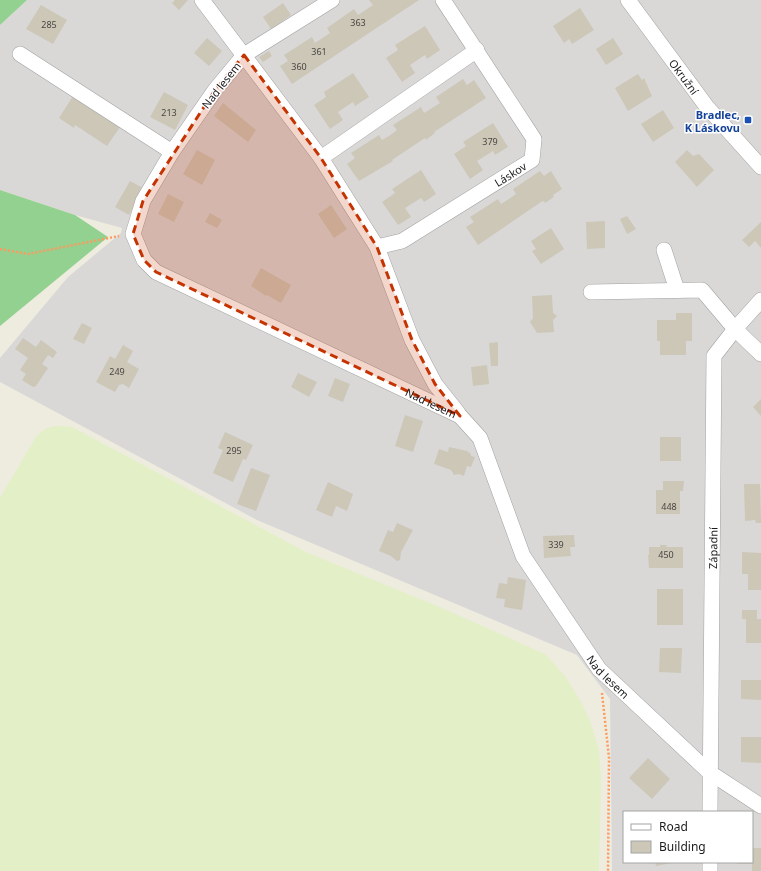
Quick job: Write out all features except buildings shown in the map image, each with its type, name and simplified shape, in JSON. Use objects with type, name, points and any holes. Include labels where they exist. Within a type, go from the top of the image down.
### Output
[{"type":"street","name":"Nad lesem","points":[[202,0],[244,55],[215,90],[172,152],[143,201],[133,234],[144,260],[156,272],[460,416],[480,438],[523,556],[599,669],[710,772],[761,806]]},
{"type":"street","points":[[332,0],[244,55],[321,158],[377,247],[412,340],[435,384],[460,416]]},
{"type":"street","name":"Láskov","points":[[377,247],[402,241],[532,160],[534,139],[443,0]]},
{"type":"street","name":"Okružní","points":[[628,0],[707,107],[761,167]]},
{"type":"street","points":[[321,158],[477,50]]},
{"type":"street","points":[[20,54],[172,152]]},
{"type":"street","points":[[664,250],[677,290]]},
{"type":"street","points":[[592,292],[702,290],[735,329],[761,354]]},
{"type":"street","name":"Západní","points":[[710,811],[714,356],[735,329],[761,300]]},
{"type":"path","points":[[0,249],[28,254],[133,234]]},
{"type":"path","points":[[599,669],[609,758],[608,871]]},
{"type":"highlighted area","points":[[244,55],[321,158],[377,247],[412,340],[435,384],[460,416],[156,272],[144,260],[133,234],[143,201],[215,90]]},
{"type":"shaded area","points":[[27,0],[761,0],[761,871],[612,871],[610,699],[577,655],[257,520],[0,382],[0,358],[68,277],[121,233],[122,228],[75,215],[0,190],[0,25]]},
{"type":"green space","points":[[0,0],[27,0],[0,25]]},
{"type":"green space","points":[[0,190],[75,215],[108,237],[0,326]]},
{"type":"green space","points":[[57,426],[72,427],[308,553],[442,608],[545,654],[565,676],[580,700],[590,721],[599,750],[601,778],[599,871],[0,871],[0,498],[37,435],[47,428]]},
{"type":"place","name":"Bradlec, K Láskovu","points":[[748,120]]}]
